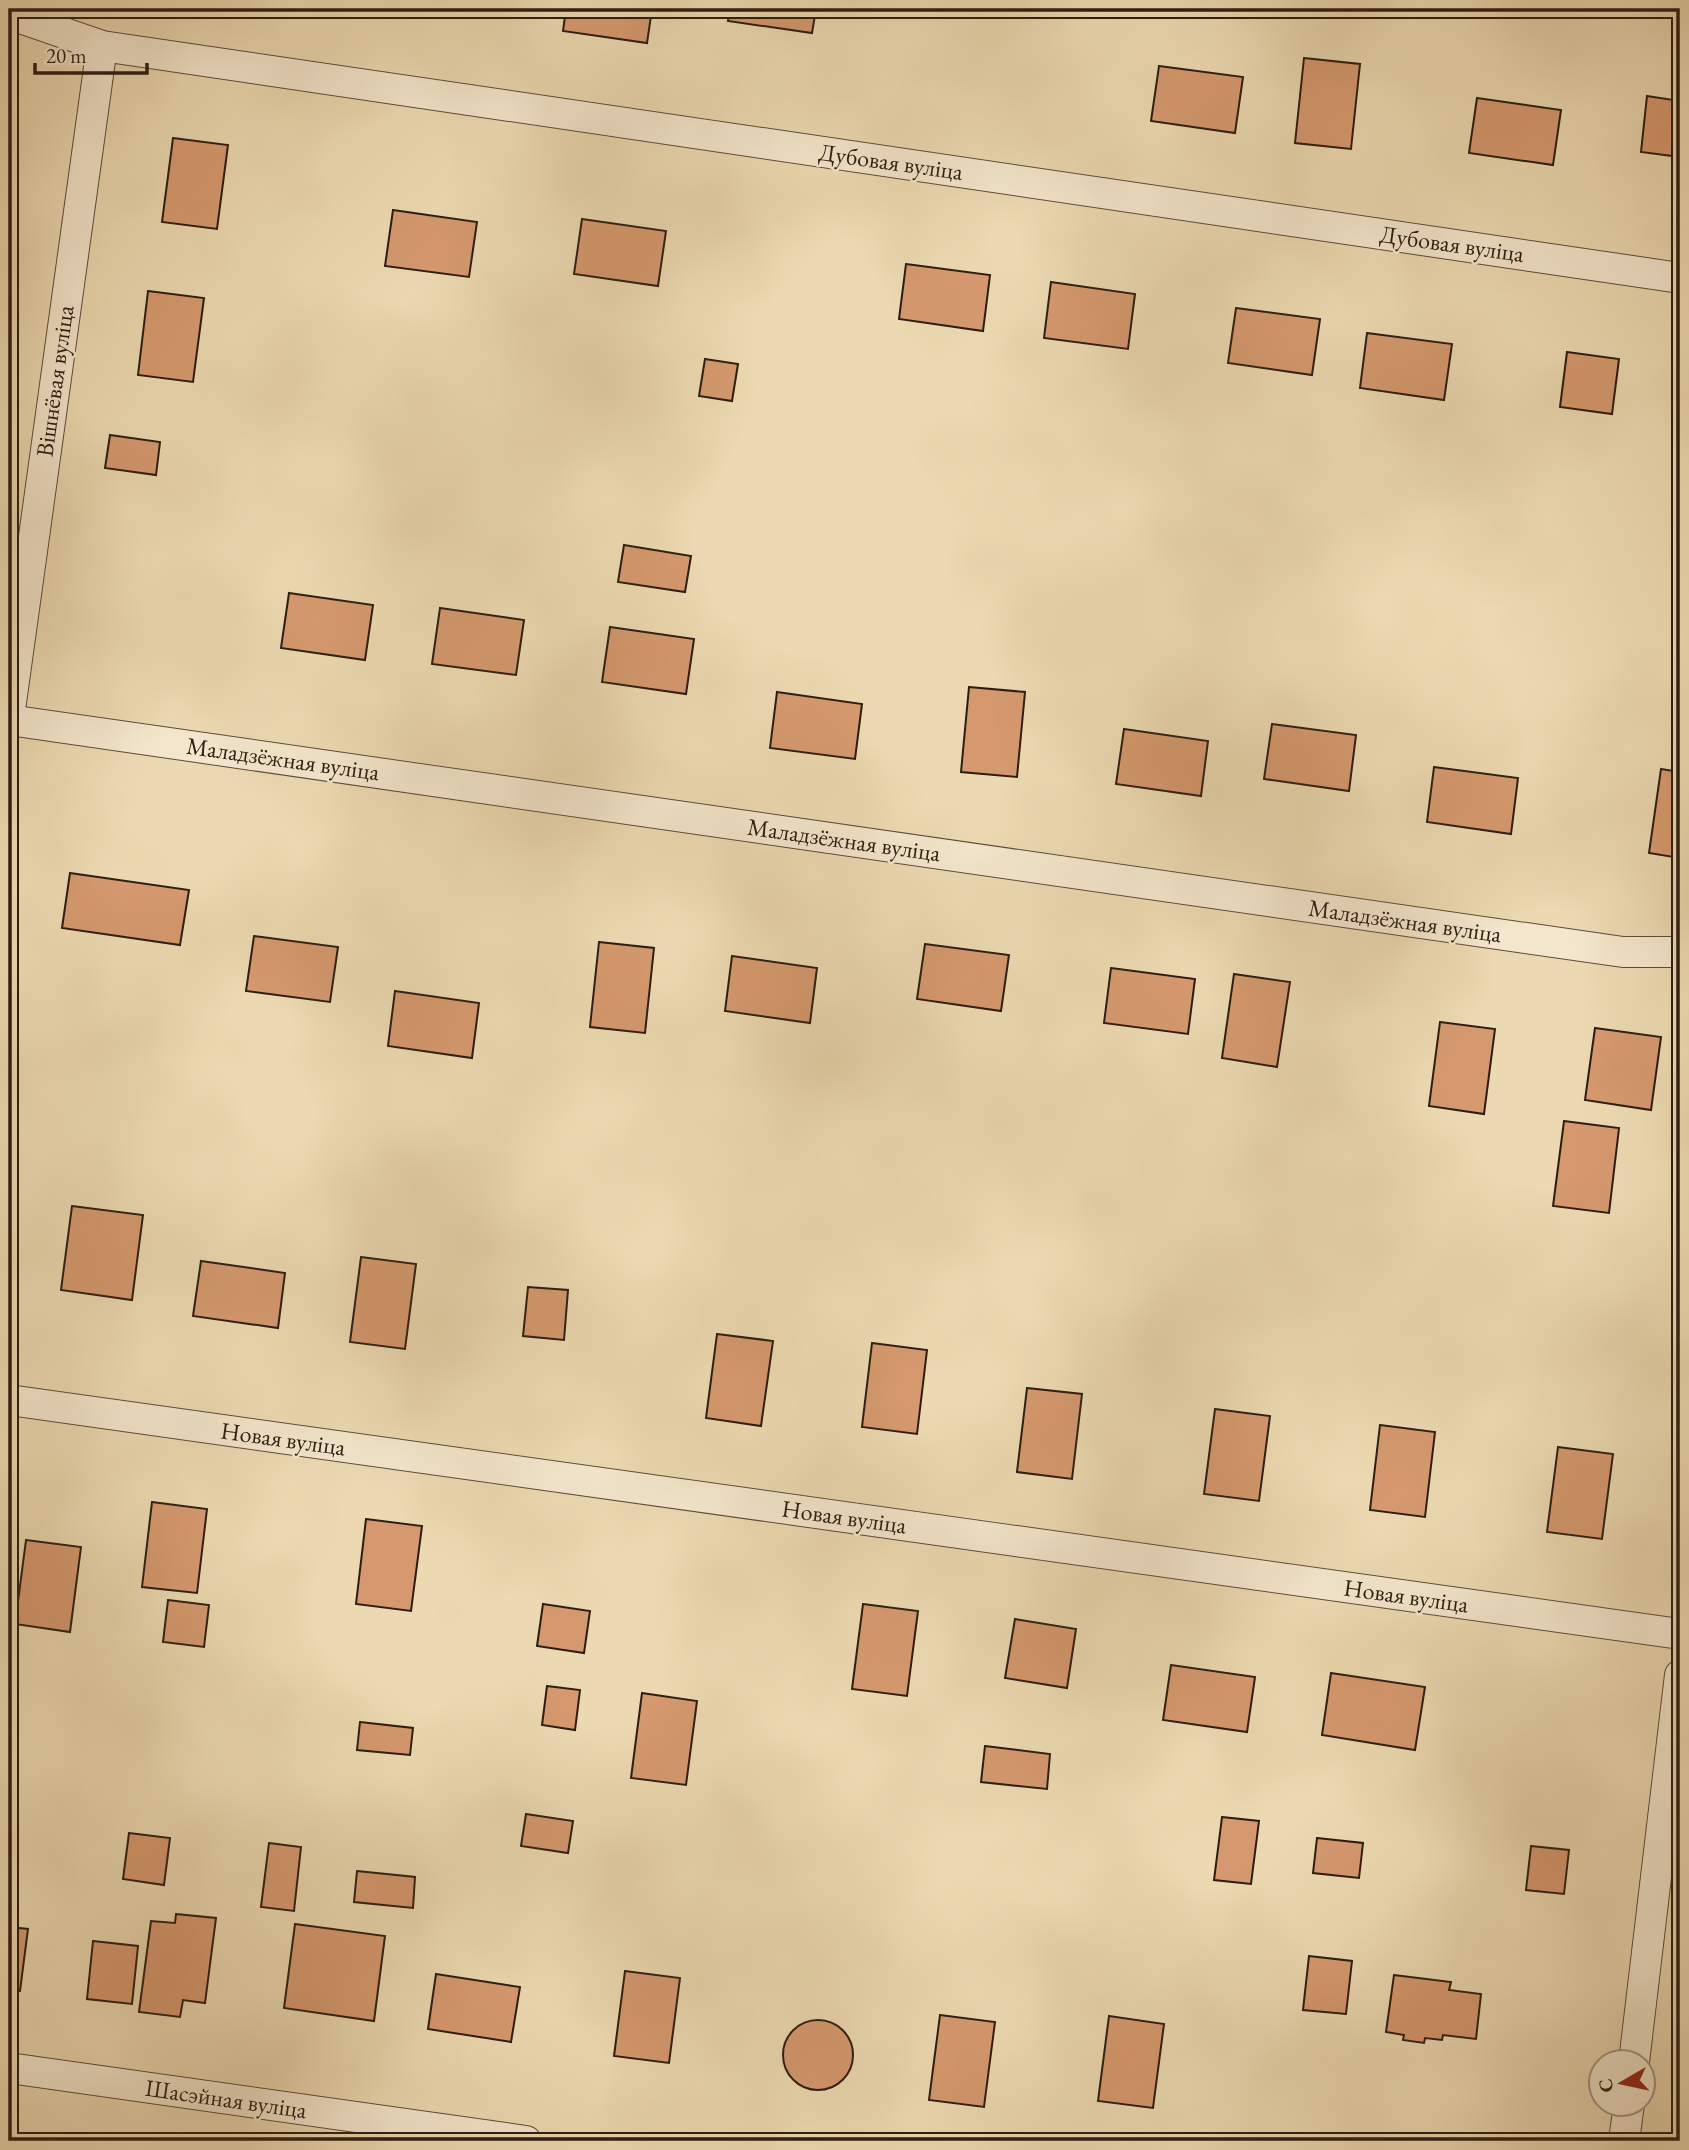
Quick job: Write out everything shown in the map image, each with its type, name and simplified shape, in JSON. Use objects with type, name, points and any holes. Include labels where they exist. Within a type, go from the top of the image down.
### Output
[{"type":"street","points":[[9,14],[102,46]]},
{"type":"street","name":"Дубовая вуліца","points":[[102,46],[1680,278]]},
{"type":"street","name":"Вішнёвая вуліца","points":[[9,718],[102,46]]},
{"type":"street","name":"Маладзёжная вуліца","points":[[9,718],[1623,952],[1680,953]]},
{"type":"street","name":"Новая вуліца","points":[[9,1400],[1680,1634]]},
{"type":"street","points":[[1636,2048],[1680,1675]]},
{"type":"street","name":"Шасэйная вуліца","points":[[9,2068],[526,2141]]},
{"type":"street","points":[[1624,2141],[1627,2118]]},
{"type":"building","points":[[566,9],[652,9],[647,43],[563,31]]},
{"type":"building","points":[[730,9],[816,9],[812,33],[728,21]]},
{"type":"building","points":[[1304,58],[1360,64],[1351,149],[1295,143]]},
{"type":"building","points":[[1159,66],[1243,77],[1235,133],[1151,121]]},
{"type":"building","points":[[1647,96],[1680,101],[1680,157],[1641,152]]},
{"type":"building","points":[[1477,98],[1561,110],[1553,165],[1469,153]]},
{"type":"building","points":[[173,138],[228,145],[217,229],[162,222]]},
{"type":"building","points":[[393,210],[477,222],[469,277],[385,266]]},
{"type":"building","points":[[582,219],[666,231],[658,286],[574,274]]},
{"type":"building","points":[[906,264],[990,275],[983,331],[899,319]]},
{"type":"building","points":[[1051,282],[1135,294],[1128,349],[1044,338]]},
{"type":"building","points":[[148,291],[204,298],[193,382],[138,375]]},
{"type":"building","points":[[1236,308],[1320,319],[1312,375],[1228,363]]},
{"type":"building","points":[[1367,333],[1452,344],[1444,400],[1360,388]]},
{"type":"building","points":[[1567,352],[1619,359],[1612,414],[1560,407]]},
{"type":"building","points":[[705,359],[738,364],[732,401],[699,396]]},
{"type":"building","points":[[110,435],[160,442],[156,475],[105,468]]},
{"type":"building","points":[[624,545],[691,556],[685,592],[618,582]]},
{"type":"building","points":[[289,593],[373,605],[365,660],[281,648]]},
{"type":"building","points":[[440,608],[524,620],[516,675],[432,664]]},
{"type":"building","points":[[610,627],[694,639],[686,694],[602,682]]},
{"type":"building","points":[[969,687],[1025,692],[1017,777],[961,772]]},
{"type":"building","points":[[777,692],[862,704],[855,759],[770,748]]},
{"type":"building","points":[[1272,724],[1356,735],[1349,791],[1264,779]]},
{"type":"building","points":[[1124,729],[1208,741],[1201,796],[1116,784]]},
{"type":"building","points":[[1434,767],[1518,778],[1511,834],[1427,822]]},
{"type":"building","points":[[1661,769],[1680,772],[1680,858],[1649,853]]},
{"type":"building","points":[[70,873],[189,890],[180,945],[62,928]]},
{"type":"building","points":[[254,936],[338,947],[330,1002],[246,991]]},
{"type":"building","points":[[599,942],[654,948],[645,1033],[590,1027]]},
{"type":"building","points":[[925,944],[1009,955],[1001,1011],[917,999]]},
{"type":"building","points":[[732,956],[817,968],[810,1023],[725,1011]]},
{"type":"building","points":[[1111,968],[1195,979],[1188,1034],[1104,1023]]},
{"type":"building","points":[[1234,974],[1290,982],[1277,1067],[1222,1058]]},
{"type":"building","points":[[395,991],[479,1003],[472,1058],[388,1046]]},
{"type":"building","points":[[1440,1022],[1495,1029],[1484,1114],[1429,1106]]},
{"type":"building","points":[[1595,1028],[1661,1037],[1651,1110],[1585,1100]]},
{"type":"building","points":[[1564,1121],[1619,1128],[1609,1213],[1553,1206]]},
{"type":"building","points":[[72,1206],[143,1215],[132,1300],[61,1290]]},
{"type":"building","points":[[361,1257],[416,1264],[405,1349],[350,1342]]},
{"type":"building","points":[[201,1261],[285,1273],[278,1328],[193,1316]]},
{"type":"building","points":[[528,1287],[568,1290],[564,1340],[523,1336]]},
{"type":"building","points":[[717,1334],[773,1341],[761,1426],[706,1418]]},
{"type":"building","points":[[872,1343],[927,1350],[917,1434],[862,1427]]},
{"type":"building","points":[[1027,1388],[1082,1394],[1072,1479],[1017,1472]]},
{"type":"building","points":[[1215,1409],[1270,1416],[1259,1501],[1204,1494]]},
{"type":"building","points":[[1380,1425],[1435,1432],[1425,1517],[1370,1510]]},
{"type":"building","points":[[1558,1447],[1613,1454],[1602,1539],[1547,1532]]},
{"type":"building","points":[[152,1502],[207,1509],[197,1593],[142,1587]]},
{"type":"building","points":[[366,1519],[422,1526],[411,1611],[356,1604]]},
{"type":"building","points":[[26,1540],[81,1547],[70,1632],[15,1624]]},
{"type":"building","points":[[168,1600],[209,1605],[204,1647],[163,1642]]},
{"type":"building","points":[[543,1604],[590,1611],[584,1653],[537,1646]]},
{"type":"building","points":[[863,1604],[918,1611],[907,1696],[852,1689]]},
{"type":"building","points":[[1015,1619],[1076,1629],[1067,1688],[1005,1678]]},
{"type":"building","points":[[1171,1665],[1255,1677],[1247,1732],[1163,1720]]},
{"type":"building","points":[[1331,1673],[1425,1687],[1415,1750],[1322,1735]]},
{"type":"building","points":[[547,1686],[580,1690],[575,1730],[542,1725]]},
{"type":"building","points":[[642,1693],[697,1701],[686,1785],[631,1778]]},
{"type":"building","points":[[360,1722],[413,1728],[410,1755],[357,1750]]},
{"type":"building","points":[[985,1746],[1050,1754],[1047,1789],[981,1782]]},
{"type":"building","points":[[526,1814],[573,1821],[568,1853],[521,1846]]},
{"type":"building","points":[[1222,1817],[1259,1821],[1251,1884],[1214,1880]]},
{"type":"building","points":[[129,1833],[170,1838],[164,1885],[123,1879]]},
{"type":"building","points":[[1317,1838],[1363,1843],[1359,1878],[1313,1873]]},
{"type":"building","points":[[269,1843],[301,1847],[294,1911],[261,1907]]},
{"type":"building","points":[[1531,1846],[1569,1850],[1564,1894],[1526,1890]]},
{"type":"building","points":[[357,1871],[415,1877],[413,1908],[354,1902]]},
{"type":"building","points":[[176,1914],[216,1918],[205,2003],[183,2000],[180,2017],[139,2012],[151,1921],[175,1923]]},
{"type":"building","points":[[295,1924],[385,1936],[374,2021],[284,2008]]},
{"type":"building","points":[[9,1927],[28,1929],[20,1991],[9,1990]]},
{"type":"building","points":[[93,1941],[138,1946],[132,2004],[87,1999]]},
{"type":"building","points":[[1309,1956],[1352,1961],[1346,2014],[1303,2010]]},
{"type":"building","points":[[625,1971],[680,1978],[669,2063],[614,2056]]},
{"type":"building","points":[[436,1974],[520,1987],[511,2042],[428,2029]]},
{"type":"building","points":[[1394,1975],[1451,1982],[1449,1990],[1481,1994],[1476,2039],[1443,2035],[1442,2040],[1425,2038],[1424,2043],[1403,2040],[1404,2035],[1386,2032]]},
{"type":"building","points":[[940,2015],[995,2022],[984,2107],[929,2100]]},
{"type":"building","points":[[1109,2016],[1164,2024],[1153,2108],[1098,2101]]},
{"type":"building","points":[[818,2020],[843,2030],[853,2055],[843,2080],[818,2090],[793,2080],[783,2055],[793,2030]]}]
